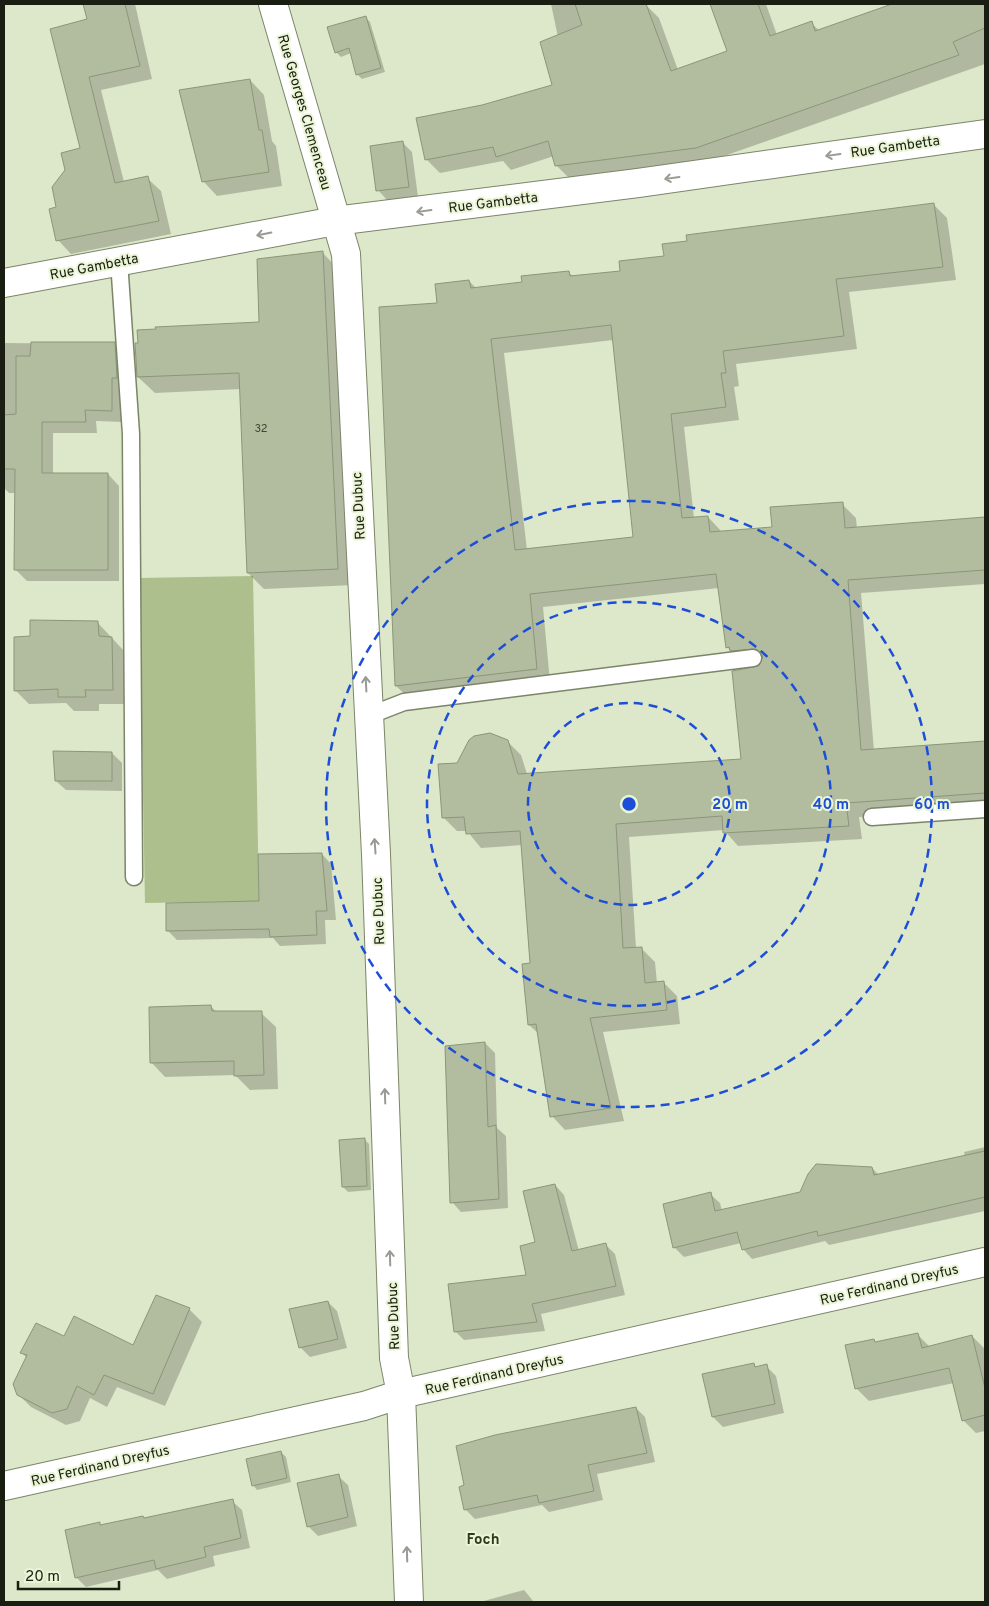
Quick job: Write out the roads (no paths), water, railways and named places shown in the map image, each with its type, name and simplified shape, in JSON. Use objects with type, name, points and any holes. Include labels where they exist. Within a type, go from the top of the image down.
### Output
[{"type":"street","name":"Rue Georges Clemenceau","points":[[273,4],[335,221]]},
{"type":"street","name":"Rue Gambetta","points":[[4,283],[335,221],[638,183],[985,134]]},
{"type":"street","name":"Rue Dubuc","points":[[335,221],[346,254],[376,854],[394,1358],[401,1394],[409,1602]]},
{"type":"street","name":"Rue Ferdinand Dreyfus","points":[[4,1486],[364,1406],[401,1394],[985,1262]]},
{"type":"lane","points":[[119,261],[131,434],[134,877]]},
{"type":"lane","points":[[368,716],[404,702],[753,658]]},
{"type":"lane","points":[[872,817],[985,809]]},
{"type":"district","name":"Foch","points":[[483,1539]]}]
